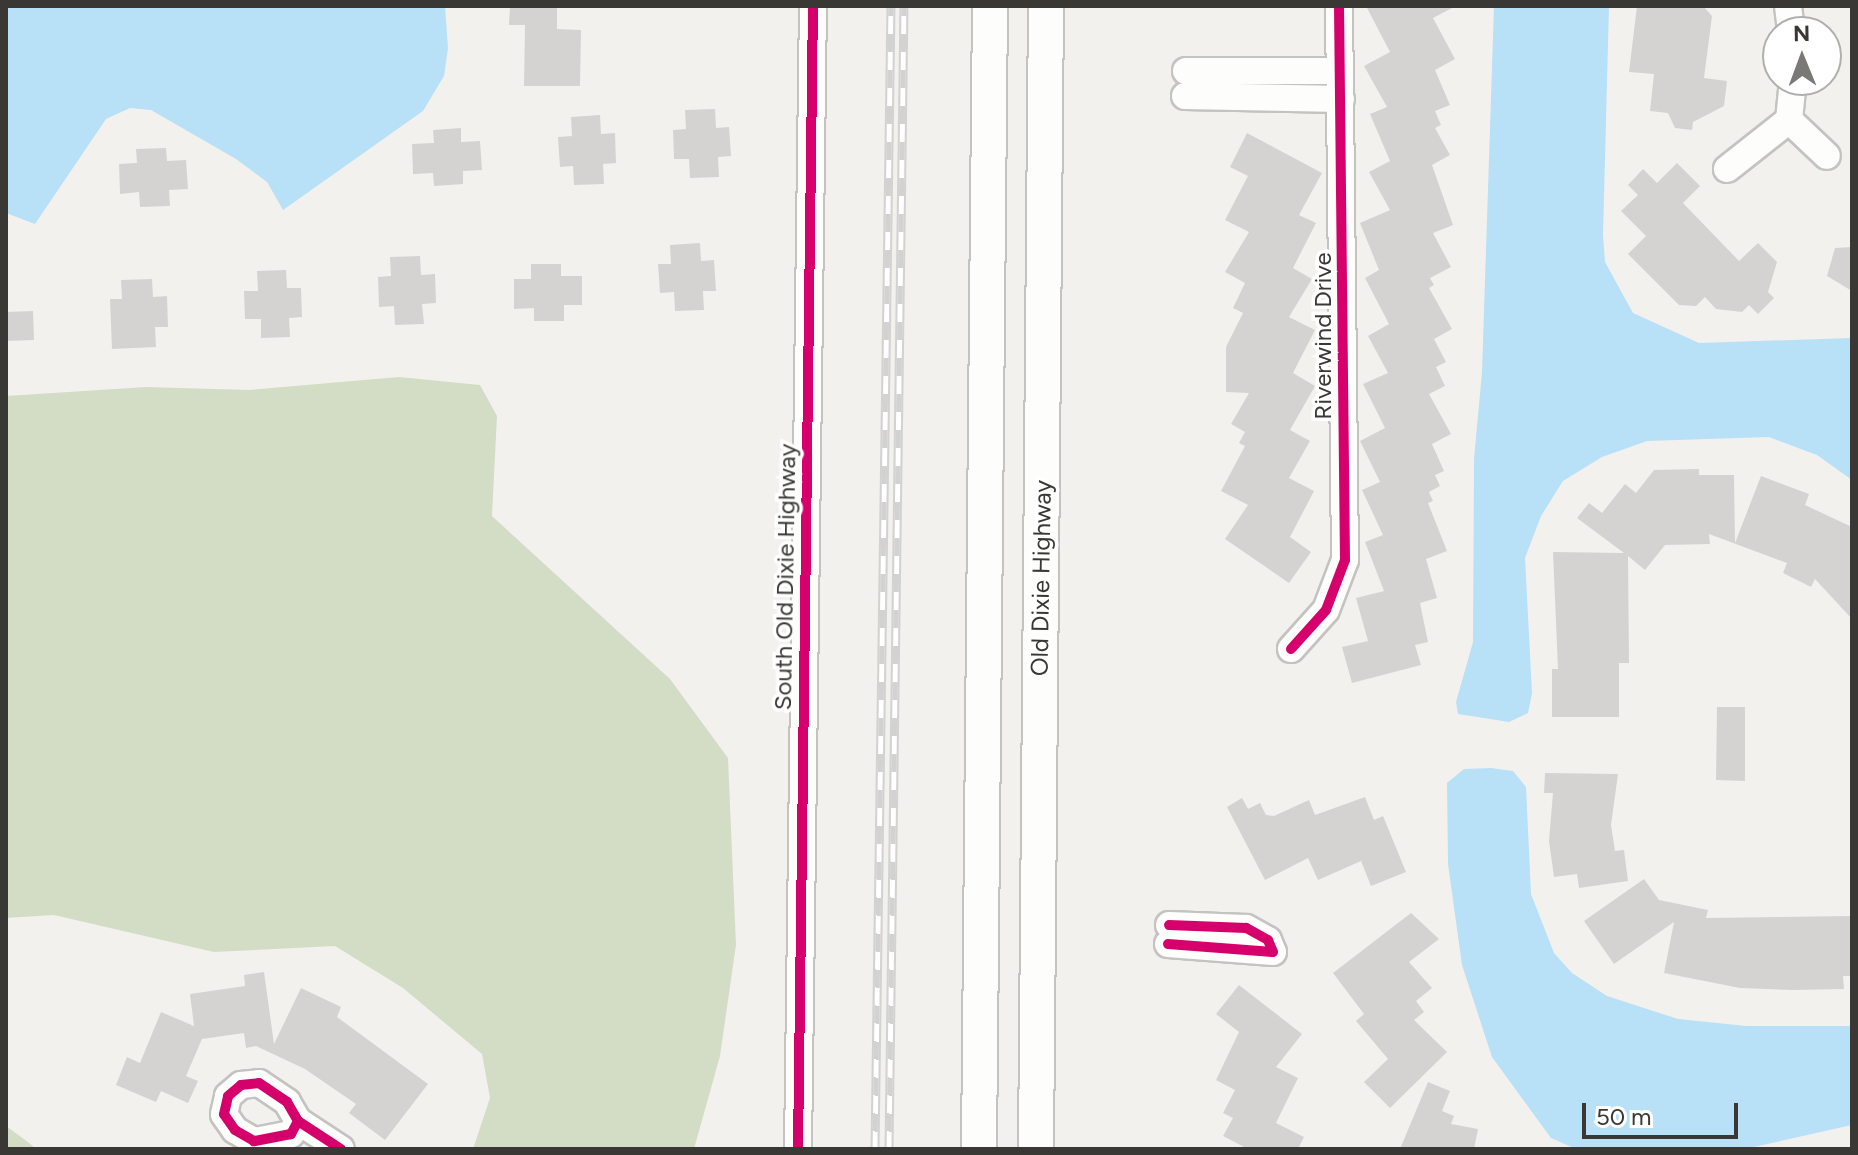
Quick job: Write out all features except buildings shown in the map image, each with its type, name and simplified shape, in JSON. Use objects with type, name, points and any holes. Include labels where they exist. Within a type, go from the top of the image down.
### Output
[{"type":"main road","points":[[979,1149],[990,6]]},
{"type":"main road","name":"Old Dixie Highway","points":[[1036,1149],[1046,6]]},
{"type":"street","name":"South Old Dixie Highway","points":[[798,1149],[813,6]]},
{"type":"street","name":"Riverwind Drive","points":[[1291,649],[1326,610],[1345,560],[1339,6]]},
{"type":"street","points":[[1340,71],[1186,83],[1341,99]]},
{"type":"street","points":[[1727,169],[1789,120],[1791,96]]},
{"type":"street","points":[[1789,120],[1827,156]]},
{"type":"street","points":[[298,1121],[341,1149]]},
{"type":"green space","points":[[399,377],[480,385],[497,416],[492,516],[670,679],[728,758],[736,945],[720,1056],[694,1149],[473,1149],[490,1098],[482,1054],[403,988],[335,946],[214,952],[54,915],[6,918],[6,396],[146,387],[249,390]]},
{"type":"green space","points":[[6,1126],[28,1142],[36,1149],[6,1149]]},
{"type":"water","points":[[6,6],[445,6],[448,48],[444,76],[423,111],[283,210],[267,182],[236,159],[151,110],[130,108],[106,119],[35,224],[6,213]]},
{"type":"water","points":[[1494,6],[1609,6],[1603,235],[1605,262],[1633,313],[1699,343],[1852,338],[1852,480],[1817,455],[1769,437],[1647,441],[1602,457],[1563,481],[1541,516],[1525,558],[1532,693],[1528,713],[1509,722],[1458,714],[1456,702],[1473,642],[1474,459],[1482,372]]},
{"type":"water","points":[[1464,769],[1513,771],[1526,787],[1531,894],[1554,953],[1572,973],[1607,996],[1678,1019],[1746,1026],[1852,1026],[1852,1125],[1745,1149],[1576,1149],[1551,1138],[1492,1057],[1462,965],[1448,864],[1447,783]]},
{"type":"railway","points":[[875,1149],[891,6]]},
{"type":"railway","points":[[889,1149],[904,6]]},
{"type":"cycle path","points":[[798,1149],[813,6]]},
{"type":"cycle path","points":[[1291,649],[1326,610],[1345,560],[1339,6]]},
{"type":"cycle path","points":[[1168,944],[1273,952],[1268,940],[1246,928],[1169,925]]},
{"type":"cycle path","points":[[298,1121],[291,1134],[254,1141],[235,1130],[224,1114],[228,1096],[241,1085],[259,1083],[287,1102],[298,1121],[341,1149]]}]
